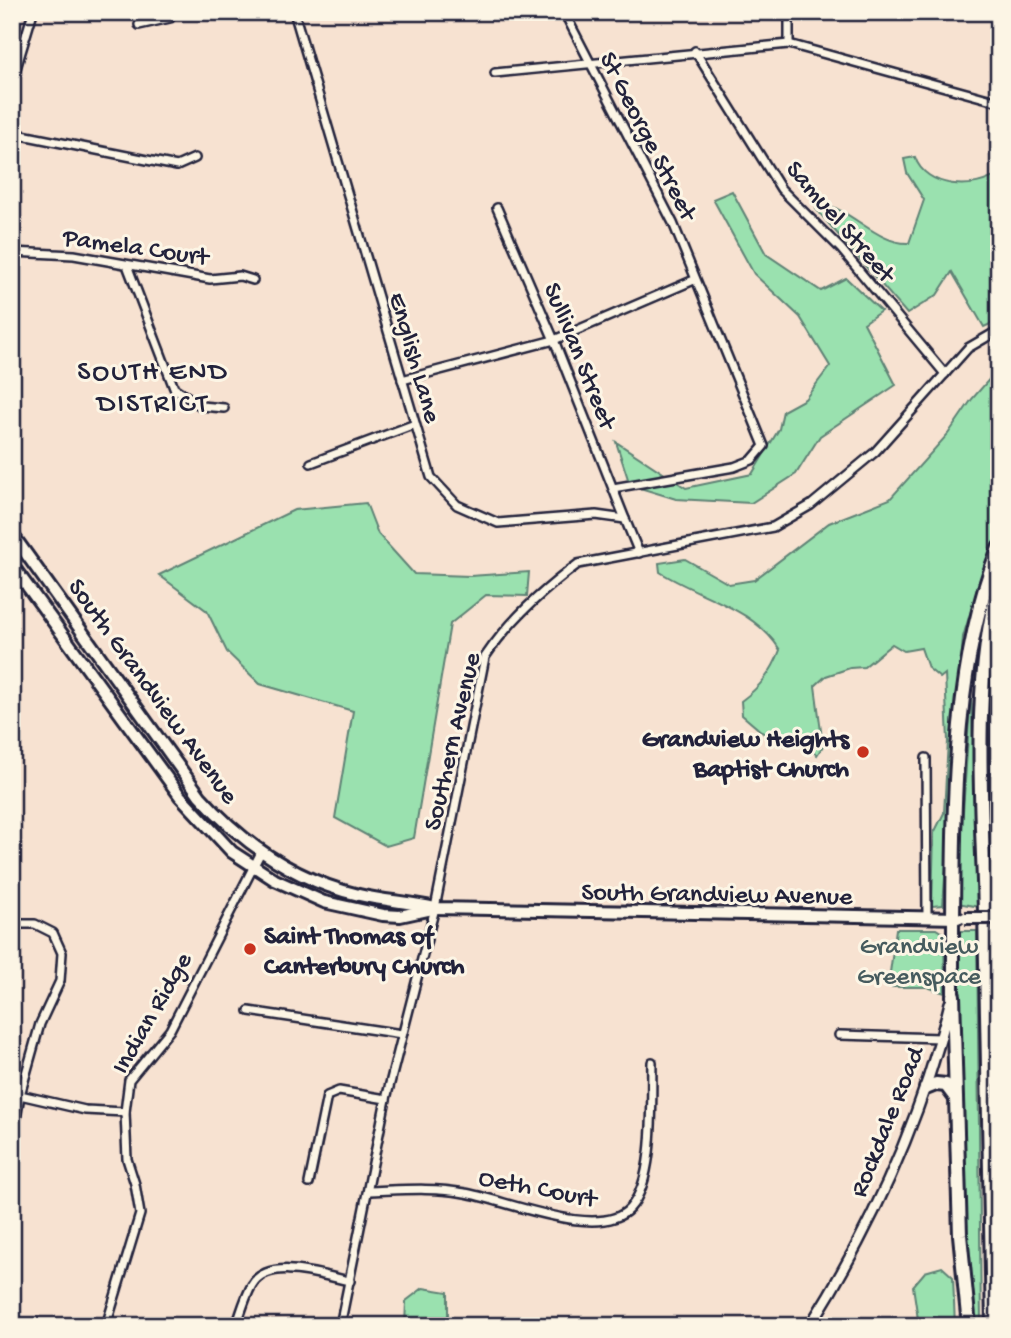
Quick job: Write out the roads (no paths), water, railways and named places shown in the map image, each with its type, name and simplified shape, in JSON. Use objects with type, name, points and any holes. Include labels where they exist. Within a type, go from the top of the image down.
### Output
[{"type":"highway","points":[[959,918],[956,814],[967,676],[976,619],[999,548]]},
{"type":"highway","points":[[993,1326],[987,1112],[983,719],[986,645],[999,583]]},
{"type":"highway","points":[[999,644],[996,707],[999,915]]},
{"type":"highway","points":[[953,995],[960,1234],[969,1326]]},
{"type":"highway","points":[[926,1088],[936,1084],[946,1085],[955,1097]]},
{"type":"main road","name":"South Grandview Avenue","points":[[12,534],[208,804],[240,837],[261,852],[325,885],[361,895],[435,908],[959,918],[999,915]]},
{"type":"main road","name":"South Grandview Avenue","points":[[12,565],[198,818],[252,867],[295,891],[351,909],[400,916],[435,908]]},
{"type":"main road","points":[[145,744],[157,736]]},
{"type":"main road","name":"Rockdale Road","points":[[953,995],[959,918]]},
{"type":"street","points":[[12,82],[33,12]]},
{"type":"street","points":[[139,25],[170,18],[172,12]]},
{"type":"street","name":"English Lane","points":[[294,12],[431,477],[457,505],[498,523],[596,515],[625,519]]},
{"type":"street","name":"St George Street","points":[[564,12],[673,223],[764,446],[752,460],[734,467],[613,488]]},
{"type":"street","points":[[789,12],[789,44]]},
{"type":"street","points":[[495,74],[695,51],[789,44],[999,102]]},
{"type":"street","name":"Samuel Street","points":[[695,51],[781,189],[841,249],[945,374]]},
{"type":"street","points":[[12,133],[177,166],[195,158]]},
{"type":"street","name":"Sullivan Street","points":[[497,208],[554,340],[625,519]]},
{"type":"street","name":"Pamela Court","points":[[12,252],[74,255],[210,279],[240,276],[253,280]]},
{"type":"street","points":[[127,265],[174,388],[201,406],[224,408]]},
{"type":"street","points":[[402,380],[554,340],[694,280]]},
{"type":"street","name":"Southern Avenue","points":[[340,1326],[386,1099],[435,908],[485,657],[501,633],[556,580],[579,564],[774,527],[801,510],[875,452],[968,348],[999,330]]},
{"type":"street","points":[[311,463],[415,424]]},
{"type":"street","points":[[625,519],[639,553]]},
{"type":"street","points":[[926,758],[927,917]]},
{"type":"street","name":"Indian Ridge","points":[[106,1326],[140,1214],[127,1159],[125,1112],[129,1080],[170,1030],[261,852]]},
{"type":"street","points":[[12,924],[35,924],[53,933],[62,953],[60,981],[40,1024],[20,1095],[12,1145]]},
{"type":"street","name":"Rockdale Road","points":[[810,1326],[869,1222],[926,1088],[953,995]]},
{"type":"street","points":[[249,1011],[401,1034]]},
{"type":"street","points":[[839,1035],[942,1038]]},
{"type":"street","name":"Oeth Court","points":[[369,1191],[465,1193],[581,1222],[610,1220],[630,1208],[648,1167],[652,1062]]},
{"type":"street","points":[[309,1183],[327,1096],[339,1091],[386,1099]]},
{"type":"street","points":[[20,1095],[85,1110],[125,1112]]},
{"type":"street","points":[[236,1326],[253,1283],[266,1272],[282,1269],[350,1281]]},
{"type":"place","name":"Grandview Heights Baptist Church","points":[[863,752]]},
{"type":"place","name":"Saint Thomas of Canterbury Church","points":[[250,949]]},
{"type":"district","name":"SOUTH END DISTRICT","points":[[153,385]]},
{"type":"park label","name":"Grandview Greenspace","points":[[919,959]]}]
